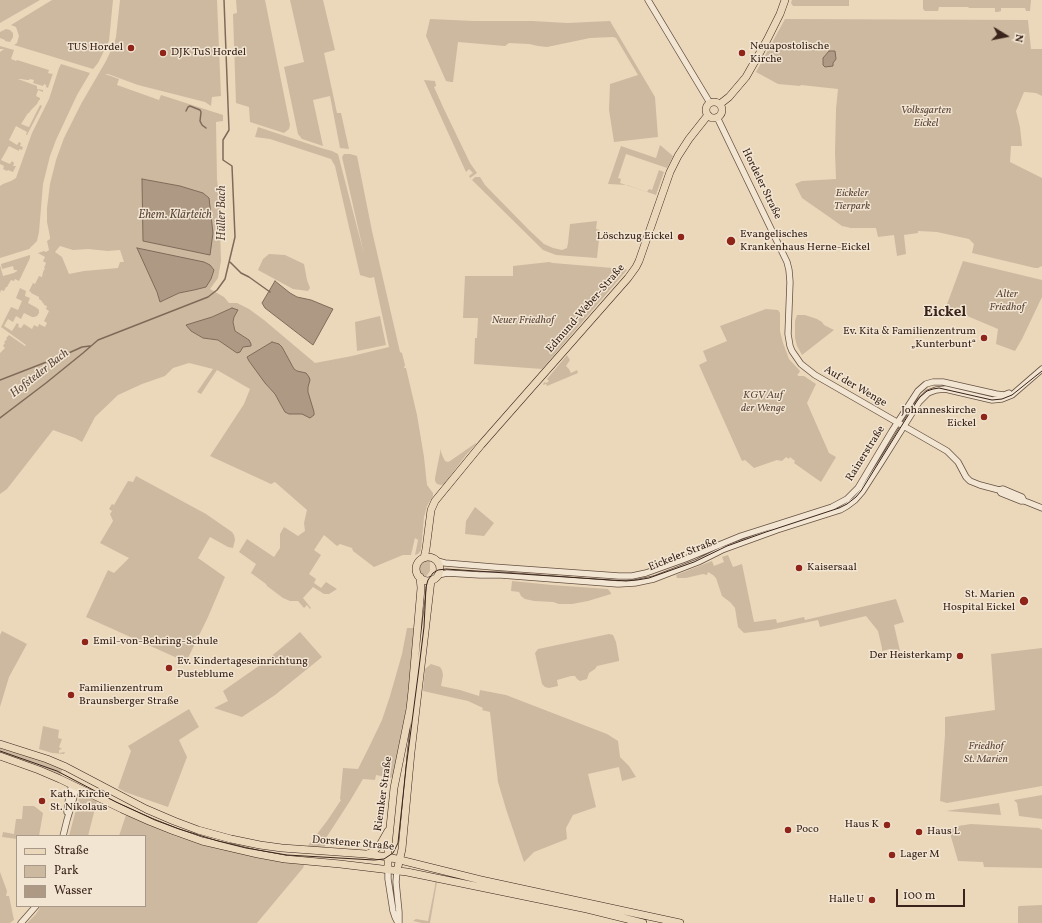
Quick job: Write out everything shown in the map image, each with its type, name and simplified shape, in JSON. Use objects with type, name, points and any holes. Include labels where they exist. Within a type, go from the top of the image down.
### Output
[{"type":"main road","points":[[720,104],[738,86],[752,66],[777,20],[785,0]]},
{"type":"main road","points":[[715,102],[720,104],[722,111],[720,115],[717,117],[711,117],[708,115],[706,109],[710,103],[715,102]]},
{"type":"main road","name":"Edmund-Weber-Straße","points":[[429,532],[431,510],[441,493],[630,276],[639,261],[670,172],[689,139],[708,115]]},
{"type":"main road","points":[[429,532],[434,560],[439,567],[438,575],[431,580],[425,580],[416,572],[416,566],[426,554],[429,532]]},
{"type":"main road","points":[[424,558],[434,560]]},
{"type":"main road","name":"Riemker Straße","points":[[388,870],[390,828],[395,780],[411,701],[421,588],[420,577]]},
{"type":"main road","name":"Riemker Straße","points":[[397,871],[400,860],[431,580]]},
{"type":"main road","name":"Dorstener Straße","points":[[0,744],[46,759],[78,773],[146,809],[198,830],[244,842],[282,848],[388,857],[481,880],[680,923]]},
{"type":"main road","name":"Dorstener Straße","points":[[0,756],[39,770],[149,821],[202,841],[285,859],[397,871],[587,909],[644,923]]},
{"type":"main road","points":[[74,786],[78,773]]},
{"type":"main road","points":[[366,854],[372,852],[380,845],[390,828]]},
{"type":"street","points":[[648,0],[710,103]]},
{"type":"street","name":"Hordeler Straße","points":[[717,117],[788,262],[790,282],[789,307]]},
{"type":"street","name":"Auf der Wenge","points":[[789,307],[789,340],[792,351],[801,364],[815,375],[950,454],[958,462],[966,477],[974,483],[1000,490],[1003,489],[1016,494],[1023,498],[1026,502],[1042,508]]},
{"type":"street","points":[[1002,397],[1020,387],[1042,369]]},
{"type":"street","name":"Rainerstraße","points":[[853,498],[880,450],[918,392],[926,384],[942,382],[1002,397]]},
{"type":"street","name":"Rainerstraße","points":[[853,498],[866,486],[922,398],[931,391],[945,389],[992,400],[1002,397]]},
{"type":"street","name":"Eickeler Straße","points":[[434,560],[445,563],[493,568],[632,576],[685,559],[741,536],[835,506],[853,498]]},
{"type":"street","name":"Eickeler Straße","points":[[438,575],[447,573],[502,575],[613,584],[635,583],[654,579],[743,542],[840,510],[851,503],[853,498]]},
{"type":"street","points":[[63,835],[67,820],[68,800],[74,786]]},
{"type":"street","name":"Riemker Straße","points":[[388,870],[393,911],[398,923]]},
{"type":"street","name":"Riemker Straße","points":[[397,871],[396,882],[399,912],[398,923]]},
{"type":"street","points":[[21,923],[35,907]]},
{"type":"green space","points":[[0,0],[40,0],[0,23]]},
{"type":"green space","points":[[52,0],[113,0],[109,41],[98,63],[93,69],[14,45],[17,43],[19,36],[16,27],[11,25]]},
{"type":"green space","points":[[120,0],[217,0],[221,96],[212,97],[211,106],[205,102],[138,85],[105,74],[119,79],[117,85],[159,100],[161,95],[223,115],[223,121],[216,122],[221,261],[218,278],[210,289],[224,297],[229,303],[237,303],[249,309],[315,363],[389,347],[374,277],[370,278],[360,275],[335,166],[331,159],[270,139],[255,137],[258,127],[338,154],[364,254],[342,157],[344,154],[357,156],[372,231],[400,352],[402,353],[405,365],[404,368],[406,368],[417,415],[427,485],[433,493],[433,496],[427,506],[424,517],[421,550],[418,554],[415,555],[418,540],[415,538],[411,555],[403,555],[374,567],[353,551],[352,548],[340,544],[337,546],[324,535],[314,550],[321,555],[309,574],[316,579],[314,583],[321,588],[326,582],[337,589],[329,594],[324,594],[313,587],[303,598],[311,608],[310,609],[307,605],[304,608],[298,601],[290,601],[283,598],[267,586],[251,573],[256,564],[239,552],[247,539],[274,557],[280,548],[280,534],[284,527],[298,536],[305,531],[304,523],[307,510],[275,482],[271,484],[210,456],[244,404],[250,389],[217,370],[201,394],[197,392],[213,369],[189,363],[173,368],[165,376],[142,384],[118,395],[95,417],[82,442],[53,430],[7,489],[0,494],[0,353],[5,348],[3,346],[5,343],[4,342],[9,335],[25,346],[26,345],[1,327],[11,307],[18,310],[22,301],[16,298],[20,288],[26,291],[25,296],[30,298],[28,303],[37,308],[39,313],[37,316],[32,317],[24,313],[21,319],[16,316],[13,322],[8,319],[4,326],[12,331],[17,323],[19,325],[18,327],[21,328],[24,324],[32,329],[34,325],[38,327],[39,324],[45,327],[47,323],[44,321],[49,311],[46,309],[47,306],[44,305],[39,297],[29,291],[39,276],[42,277],[45,268],[46,263],[43,261],[45,257],[38,253],[49,250],[47,241],[50,237],[47,222],[47,208],[50,184],[56,160],[64,138],[81,104],[106,61],[116,37]],"holes":[[[143,179],[180,186],[203,193],[209,198]],[[60,246],[73,250],[120,250],[124,262],[120,262],[118,268],[69,274],[62,257],[55,252]],[[138,248],[194,290],[179,293],[160,302]],[[232,308],[238,311],[233,322],[235,331],[249,340],[247,346],[243,347],[237,353],[218,340],[203,338],[191,331],[212,317]],[[272,342],[279,344],[294,369],[306,373],[309,397],[302,414],[289,414],[285,411],[275,394],[247,357]]]},
{"type":"green space","points":[[236,0],[265,0],[290,125],[289,129],[284,133],[250,122],[249,107],[236,103],[233,14],[237,13]]},
{"type":"green space","points":[[290,0],[323,0],[335,50],[324,53],[337,113],[341,113],[349,149],[340,148],[330,96],[313,100],[323,146],[302,139],[298,134],[284,67],[304,62]]},
{"type":"green space","points":[[792,0],[849,0],[849,6],[793,6],[791,3]]},
{"type":"green space","points":[[923,0],[1031,0],[1030,11],[1026,11],[1025,8],[1001,8],[1001,11],[995,12],[995,8],[968,7],[939,7],[938,11],[925,11],[923,9]]},
{"type":"green space","points":[[430,19],[567,23],[610,21],[655,97],[658,137],[614,142],[609,110],[610,84],[638,75],[616,38],[590,38],[547,47],[529,44],[509,43],[505,46],[458,42],[453,82],[451,82],[446,81],[426,36]]},
{"type":"green space","name":"Volksgarten Eickel","points":[[785,19],[1028,20],[1031,49],[1042,49],[1042,96],[1036,93],[1024,92],[1016,111],[1020,127],[1022,146],[1011,146],[1010,162],[1042,178],[1042,266],[1035,268],[972,253],[974,244],[969,239],[937,232],[918,231],[918,233],[904,235],[906,254],[897,256],[894,235],[878,237],[876,228],[851,228],[842,226],[802,198],[795,184],[802,181],[836,179],[835,153],[838,89],[778,84],[756,72]]},
{"type":"green space","points":[[6,29],[13,33],[13,37],[10,42],[0,38],[0,32]]},
{"type":"green space","points":[[0,46],[14,50],[11,59],[49,70],[48,73],[53,73],[48,88],[44,84],[43,86],[33,83],[34,80],[18,79],[37,86],[37,89],[43,90],[43,92],[38,90],[36,96],[40,98],[40,100],[28,113],[21,124],[29,127],[40,105],[42,106],[27,135],[27,132],[16,126],[9,140],[17,145],[19,142],[21,143],[20,146],[23,147],[22,150],[19,149],[19,151],[9,146],[1,160],[10,164],[12,161],[14,163],[13,166],[16,166],[13,172],[3,169],[4,166],[0,164],[0,52],[4,49],[0,49]]},
{"type":"green space","points":[[61,64],[90,73],[77,95],[50,156],[43,184],[37,241],[29,249],[0,258],[0,186],[16,178],[32,133],[49,99]]},
{"type":"green space","points":[[424,80],[435,81],[436,86],[434,87],[443,107],[470,163],[477,173],[470,178],[469,176],[473,173],[469,169],[466,172]]},
{"type":"green space","points":[[660,145],[673,156],[667,168],[626,154],[618,178],[621,179],[620,183],[626,185],[608,184],[621,146],[656,158]]},
{"type":"green space","points":[[659,170],[664,172],[656,195],[647,192],[649,189],[652,190]]},
{"type":"green space","points":[[475,177],[480,177],[485,185],[529,230],[544,244],[553,248],[562,250],[567,248],[570,224],[597,221],[596,229],[600,230],[597,258],[556,255],[543,250],[472,180]]},
{"type":"green space","points":[[269,254],[285,255],[304,264],[310,288],[308,291],[293,289],[258,270],[263,259]]},
{"type":"green space","points":[[30,255],[19,281],[15,279],[14,281],[11,280],[4,291],[1,290],[0,293],[0,265],[3,276],[14,273],[17,270],[14,270],[13,266],[2,269],[1,264]]},
{"type":"green space","name":"Alter Friedhof","points":[[963,261],[1042,280],[1042,297],[1015,351],[996,344],[998,329],[946,307]]},
{"type":"green space","name":"Neuer Friedhof","points":[[549,262],[627,270],[542,369],[474,364],[475,338],[477,338],[478,318],[463,318],[465,276],[513,276],[513,266]]},
{"type":"green space","name":"KGV Auf der Wenge","points":[[766,309],[778,310],[780,313],[780,331],[783,343],[789,359],[800,371],[797,375],[804,376],[816,384],[807,403],[829,453],[836,457],[821,482],[794,463],[795,461],[790,457],[789,459],[786,457],[782,461],[777,460],[754,468],[745,460],[742,461],[699,365],[707,361],[703,351],[727,341],[720,326]]},
{"type":"green space","points":[[797,315],[805,315],[817,319],[824,325],[834,330],[802,355],[795,338],[795,321]]},
{"type":"green space","points":[[380,316],[386,345],[357,351],[355,322]]},
{"type":"green space","points":[[567,355],[570,360],[566,366],[571,373],[577,370],[578,373],[547,386],[546,384],[543,385],[544,382],[546,383],[549,381],[547,379]]},
{"type":"green space","points":[[476,443],[444,484],[437,484],[435,478],[441,448],[445,461],[448,462]]},
{"type":"green space","points":[[136,476],[206,514],[234,535],[235,540],[233,548],[228,547],[210,537],[198,558],[225,577],[208,617],[186,662],[86,617],[108,570],[114,573],[129,558],[100,543],[113,521],[110,514],[112,511],[109,509],[112,504],[114,505],[128,481],[133,482]]},
{"type":"green space","points":[[475,507],[494,523],[484,536],[465,534],[466,521]]},
{"type":"green space","points":[[728,555],[733,567],[742,564],[754,622],[776,619],[777,623],[804,617],[805,620],[896,599],[904,622],[894,625],[900,651],[891,654],[890,649],[882,651],[878,631],[866,616],[820,627],[818,620],[770,630],[744,633],[738,627],[735,608],[722,596],[716,578],[713,575],[708,572],[707,575],[703,574],[686,578],[677,578],[676,575],[712,561],[714,566],[724,562],[722,557]]},
{"type":"green space","points":[[425,560],[430,560],[430,571],[425,578],[420,574],[419,570],[421,564]]},
{"type":"green space","points":[[512,581],[608,589],[611,594],[572,604],[534,601],[525,599],[519,592],[511,591]]},
{"type":"green space","points":[[407,628],[414,628],[409,697],[393,776],[391,778],[376,775],[375,780],[363,779],[326,838],[325,848],[307,847],[341,800],[343,768],[358,769],[382,720],[402,654]]},
{"type":"green space","points":[[2,631],[27,644],[9,677],[0,707],[0,635]]},
{"type":"green space","points":[[300,632],[322,657],[275,695],[242,717],[214,708],[228,701],[223,691],[263,663]]},
{"type":"green space","points":[[609,634],[613,635],[616,642],[619,661],[597,666],[589,673],[587,679],[580,681],[575,676],[571,676],[557,680],[558,686],[549,688],[542,684],[535,653],[538,649]]},
{"type":"green space","name":"Friedhof St. Marien","points":[[1042,648],[1042,786],[947,803],[940,801],[945,717],[995,710],[991,654]]},
{"type":"green space","points":[[431,664],[440,667],[442,670],[443,675],[441,686],[479,696],[480,690],[506,695],[607,734],[618,741],[620,757],[629,766],[636,777],[622,781],[619,767],[588,774],[596,807],[573,815],[566,828],[567,839],[534,852],[524,862],[498,782],[490,712],[482,710],[483,708],[468,701],[423,691],[425,669]]},
{"type":"green space","points":[[189,709],[199,727],[179,740],[187,757],[168,807],[125,792],[118,788],[131,751],[128,746]]},
{"type":"green space","points":[[43,726],[59,730],[58,738],[62,739],[59,747],[62,749],[59,750],[59,753],[65,752],[64,754],[52,753],[39,749]]},
{"type":"green space","points":[[0,746],[63,768],[60,775],[39,765],[0,753]]},
{"type":"green space","points":[[1042,795],[1042,819],[1019,816],[1017,803],[1014,800]]},
{"type":"green space","points":[[82,796],[88,797],[97,801],[88,835],[69,835],[79,798]]},
{"type":"green space","points":[[999,803],[1001,815],[946,811]]},
{"type":"green space","points":[[23,806],[34,806],[43,813],[39,835],[16,835],[16,839],[2,837],[3,832],[14,834],[16,819],[22,819]]},
{"type":"green space","points":[[126,815],[175,836],[202,845],[270,860],[304,865],[257,923],[27,923],[40,907],[146,907],[146,835],[119,835]]},
{"type":"green space","points":[[971,824],[1039,828],[1042,830],[1042,868],[984,867],[983,862],[958,861],[949,830],[958,826]]},
{"type":"green space","points":[[0,872],[7,891],[6,896],[9,896],[14,920],[10,923],[0,923]]},
{"type":"green space","points":[[435,882],[437,882],[430,923],[413,921],[416,919],[428,921]]},
{"type":"green space","points":[[1042,905],[1042,923],[1018,923],[1019,906]]},
{"type":"water","points":[[829,51],[835,51],[836,59],[833,66],[825,67],[823,65],[823,58]]},
{"type":"water","name":"Ehem. Klärteich","points":[[142,179],[180,186],[203,193],[209,198],[213,233],[210,255],[143,241]]},
{"type":"water","name":"Ehem. Klärteich","points":[[137,248],[204,262],[210,265],[214,270],[211,279],[206,287],[179,293],[160,302]]},
{"type":"water","points":[[275,281],[297,297],[311,300],[333,309],[313,345],[265,308],[262,303]]},
{"type":"water","points":[[232,308],[238,310],[233,322],[235,331],[249,340],[251,344],[251,346],[243,347],[240,352],[237,353],[218,340],[203,338],[191,331],[186,325],[212,317]]},
{"type":"water","points":[[272,342],[279,344],[282,347],[294,369],[306,373],[309,377],[308,392],[314,412],[314,415],[310,418],[302,414],[289,414],[285,412],[275,394],[265,383],[247,357]]},
{"type":"waterway","name":"Hüller Bach","points":[[0,418],[46,383],[98,340],[208,297],[217,290],[225,279],[235,237],[232,166],[223,160],[223,140],[229,130],[224,0]]},
{"type":"waterway","points":[[186,111],[190,106],[200,110],[200,121],[206,128]]},
{"type":"waterway","points":[[230,262],[241,273],[270,292]]},
{"type":"waterway","name":"Hofsteder Bach","points":[[0,380],[82,347],[90,346]]},
{"type":"tram line","points":[[0,751],[57,771],[116,802],[155,820],[218,841],[246,848],[287,855],[374,860],[384,859],[393,853],[398,843],[424,627],[426,587],[428,580],[433,573],[438,570],[446,569],[626,581],[649,578],[694,562],[727,546],[847,504],[861,491],[917,401],[927,391],[939,388],[992,400],[1002,399],[1012,395],[1042,371]]},
{"type":"place","name":"TUS Hordel","points":[[131,48]]},
{"type":"place","name":"DJK TuS Hordel","points":[[163,53]]},
{"type":"place","name":"Neuapostolische Kirche","points":[[742,53]]},
{"type":"place","name":"Löschzug Eickel","points":[[681,237]]},
{"type":"place","name":"Evangelisches Krankenhaus Herne-Eickel","points":[[731,241]]},
{"type":"place","name":"Ev. Kita & Familienzentrum „Kunterbunt“","points":[[984,338]]},
{"type":"place","name":"Johanneskirche Eickel","points":[[984,417]]},
{"type":"place","name":"Kaisersaal","points":[[799,568]]},
{"type":"place","name":"St. Marien Hospital Eickel","points":[[1024,601]]},
{"type":"place","name":"Emil-von-Behring-Schule","points":[[85,642]]},
{"type":"place","name":"Der Heisterkamp","points":[[960,656]]},
{"type":"place","name":"Ev. Kindertageseinrichtung Pusteblume","points":[[169,668]]},
{"type":"place","name":"Familienzentrum Braunsberger Straße","points":[[71,695]]},
{"type":"place","name":"Kath. Kirche St. Nikolaus","points":[[42,801]]},
{"type":"place","name":"Haus K","points":[[887,825]]},
{"type":"place","name":"Poco","points":[[788,830]]},
{"type":"place","name":"Haus L","points":[[919,832]]},
{"type":"place","name":"Lager M","points":[[892,855]]},
{"type":"place","name":"Halle U","points":[[872,900]]},
{"type":"district","name":"Eickel","points":[[945,313]]},
{"type":"park label","name":"Eickeler Tierpark","points":[[852,200]]}]
